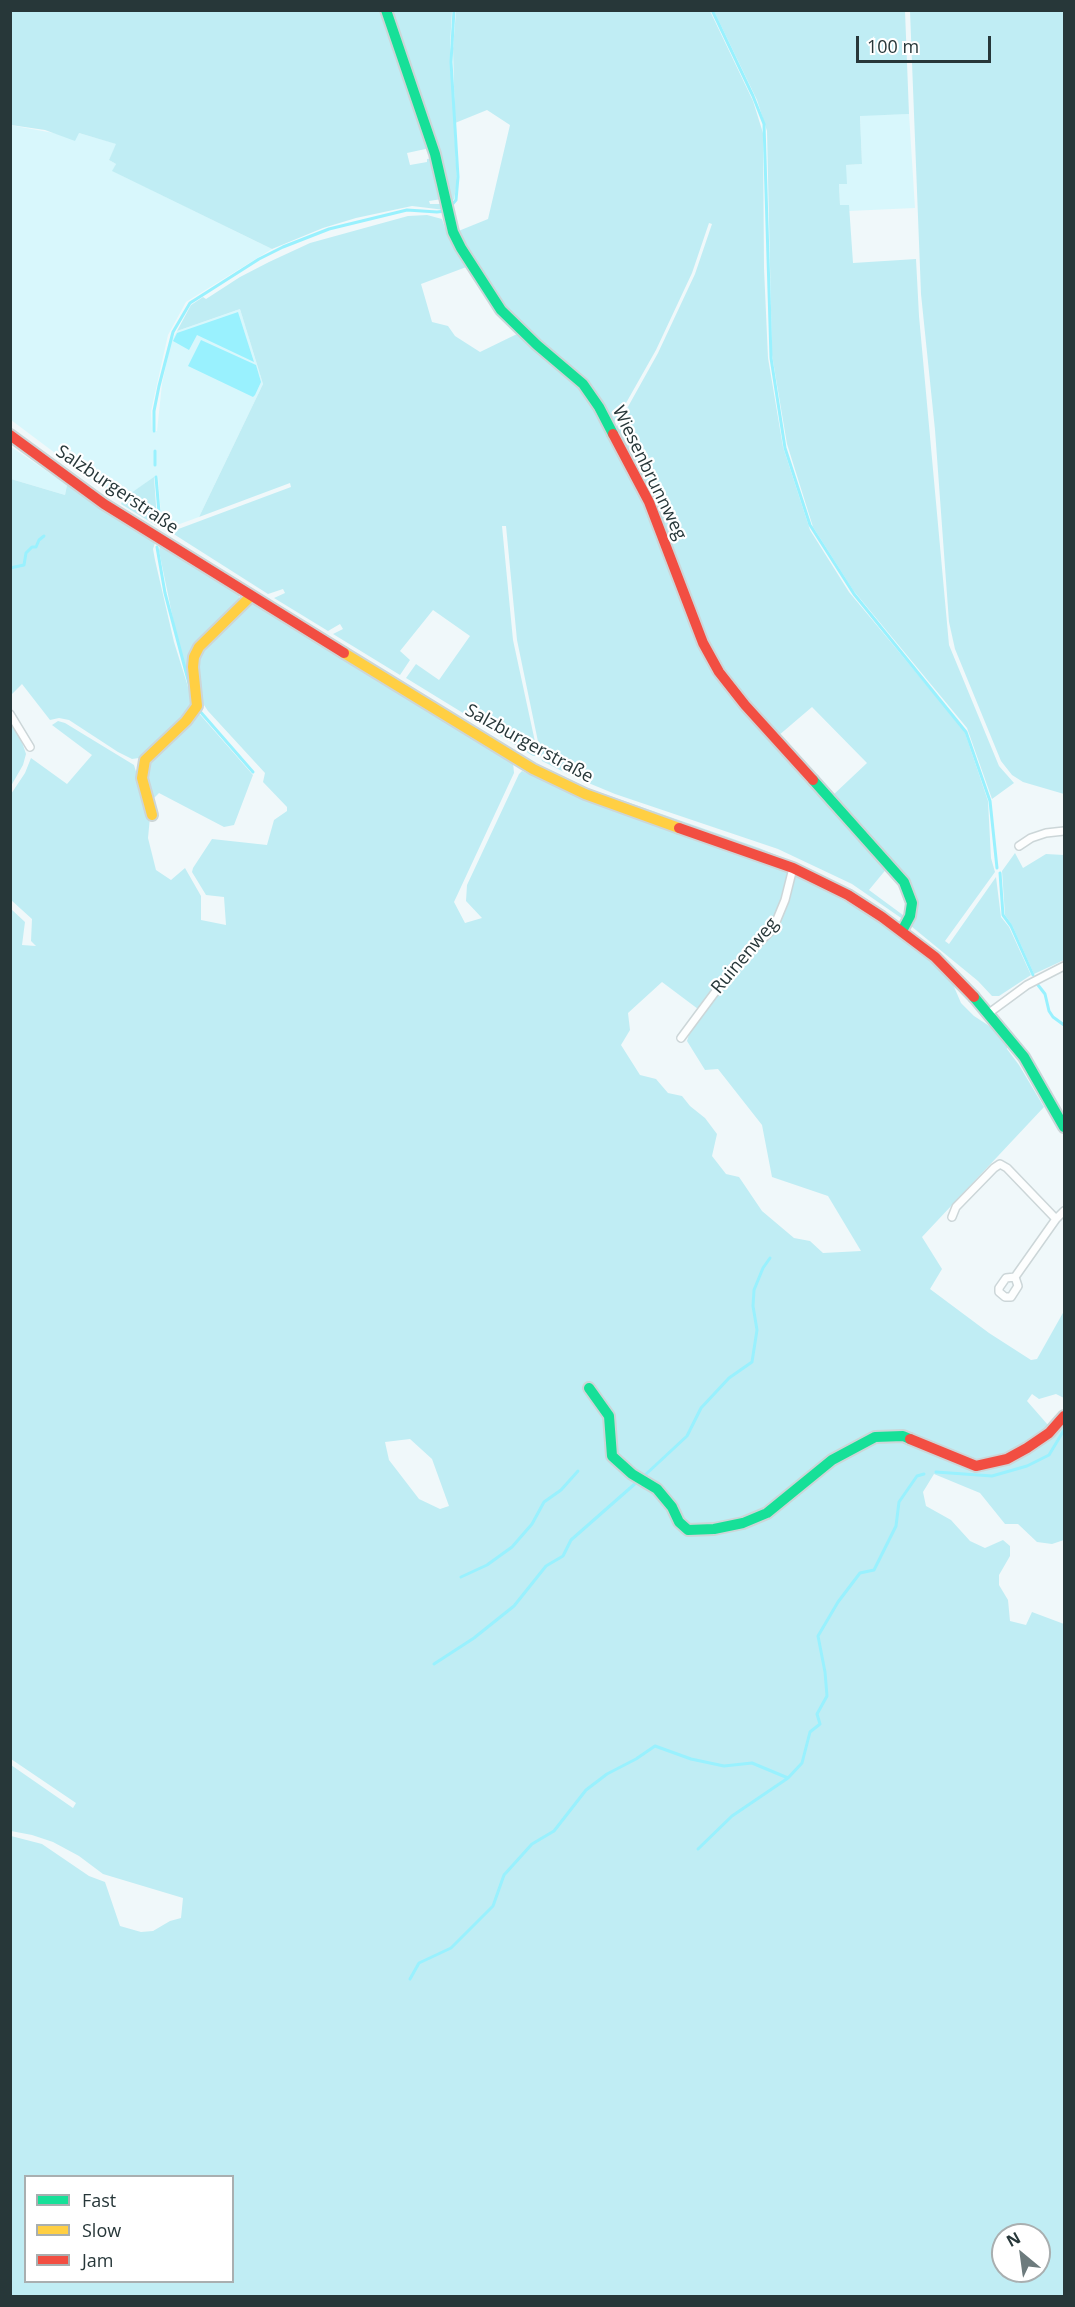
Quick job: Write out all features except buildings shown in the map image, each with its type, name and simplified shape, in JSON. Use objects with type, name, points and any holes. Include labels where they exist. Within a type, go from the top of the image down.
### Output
[{"type":"street","name":"Wiesenbrunnweg","points":[[386,10],[435,154],[453,232],[460,248],[501,310],[530,339],[583,384],[599,406],[649,502],[703,643],[719,672],[745,705],[904,882],[912,903],[910,916],[902,931]]},
{"type":"street","name":"Salzburgerstraße","points":[[10,435],[104,504],[535,770],[621,808],[793,868],[848,895],[902,931],[935,957],[989,1013],[1024,1057],[1065,1127]]},
{"type":"street","points":[[152,815],[142,778],[145,760],[186,721],[197,706],[193,667],[194,657],[199,647],[251,596]]},
{"type":"street","points":[[10,714],[30,747]]},
{"type":"street","points":[[1019,846],[1031,838],[1057,830],[1065,831]]},
{"type":"street","name":"Ruinenweg","points":[[681,1038],[733,968],[773,929],[785,900],[793,868]]},
{"type":"street","points":[[989,1013],[1027,985],[1065,966]]},
{"type":"street","points":[[952,1217],[956,1207],[993,1168],[1000,1164],[1007,1168],[1056,1219]]},
{"type":"street","points":[[1015,1277],[1056,1219],[1065,1211]]},
{"type":"street","points":[[588,1388],[609,1416],[612,1456],[632,1474],[657,1489],[688,1530],[714,1529],[743,1523],[767,1513],[832,1460],[875,1437],[903,1436],[976,1466],[1007,1460],[1049,1433],[1065,1416]]},
{"type":"shaded area","points":[[10,11],[384,11],[430,148],[407,153],[410,165],[427,162],[427,159],[433,158],[442,199],[429,201],[430,204],[444,204],[445,210],[412,206],[356,218],[323,228],[272,249],[112,171],[116,164],[109,160],[116,144],[79,133],[75,141],[45,130],[11,125]]},
{"type":"shaded area","points":[[389,11],[452,11],[450,46],[457,183],[454,199],[450,204]]},
{"type":"shaded area","points":[[456,11],[710,11],[753,101],[763,133],[764,268],[768,358],[783,447],[810,530],[849,592],[964,730],[988,801],[991,858],[995,872],[945,941],[949,944],[996,877],[1001,917],[1009,927],[1031,975],[999,996],[992,996],[978,981],[911,926],[914,912],[913,899],[832,796],[867,763],[812,707],[778,736],[722,671],[698,624],[615,430],[658,353],[695,274],[712,224],[709,223],[692,273],[656,350],[612,424],[595,398],[506,310],[456,232],[488,219],[510,125],[487,110],[455,123],[453,49]]},
{"type":"shaded area","points":[[714,11],[905,11],[909,114],[860,116],[862,164],[846,165],[847,184],[839,184],[840,205],[849,205],[853,263],[916,259],[919,316],[949,645],[999,766],[1014,783],[992,799],[967,728],[853,590],[813,527],[787,444],[772,355],[767,131],[757,100]]},
{"type":"shaded area","points":[[910,11],[1064,11],[1064,794],[1023,782],[1012,775],[1001,761],[955,649],[949,622],[935,430],[921,294]]},
{"type":"shaded area","points":[[909,114],[915,208],[849,211],[848,205],[840,205],[839,184],[846,165],[862,164],[860,115]]},
{"type":"shaded area","points":[[10,125],[59,134],[79,133],[117,144],[109,160],[116,164],[113,171],[272,249],[186,302],[168,335],[151,411],[152,432],[157,431],[162,384],[171,342],[177,331],[240,309],[263,384],[199,517],[166,529],[162,528],[158,476],[131,493],[120,494],[115,498],[11,420]]},
{"type":"shaded area","points":[[427,215],[442,219],[445,228],[469,266],[421,284],[432,322],[448,326],[455,336],[480,352],[519,333],[561,366],[595,406],[637,484],[703,650],[888,867],[869,890],[907,918],[904,920],[852,884],[778,849],[615,794],[542,761],[517,640],[506,526],[502,526],[513,640],[537,751],[536,756],[406,678],[416,664],[439,680],[470,636],[433,610],[400,651],[410,660],[400,675],[333,634],[343,629],[340,624],[328,631],[274,598],[285,593],[283,589],[268,594],[172,533],[291,487],[290,483],[199,517],[263,384],[240,309],[177,331],[191,305],[203,297],[206,299],[240,277],[310,243],[408,216]]},
{"type":"shaded area","points":[[10,446],[67,485],[65,495],[11,479]]},
{"type":"shaded area","points":[[154,477],[157,526],[121,504],[125,495]]},
{"type":"shaded area","points":[[11,479],[65,495],[67,485],[155,543],[153,549],[155,560],[174,642],[194,706],[139,758],[132,759],[118,752],[69,720],[59,718],[50,720],[22,684],[11,695]]},
{"type":"shaded area","points":[[160,545],[239,594],[240,603],[192,653],[194,697],[178,643],[159,551]]},
{"type":"shaded area","points":[[253,603],[513,762],[514,773],[454,902],[465,923],[482,918],[466,901],[467,885],[522,771],[628,815],[783,869],[787,873],[787,880],[778,913],[770,928],[725,974],[698,1009],[662,982],[628,1013],[630,1030],[621,1045],[640,1075],[656,1079],[668,1093],[682,1096],[705,1118],[717,1134],[712,1156],[726,1174],[739,1177],[762,1211],[794,1238],[810,1241],[823,1253],[861,1251],[828,1196],[772,1177],[762,1125],[718,1069],[705,1070],[687,1041],[690,1031],[732,971],[777,926],[794,878],[799,876],[859,909],[891,929],[934,963],[952,982],[961,1003],[974,1016],[997,1031],[1007,1042],[1007,1049],[1044,1107],[922,1237],[942,1269],[930,1289],[989,1333],[1031,1360],[1037,1359],[1064,1311],[1064,1398],[1056,1394],[1039,1399],[1032,1394],[1027,1401],[1048,1425],[1064,1417],[1064,1540],[1052,1544],[1037,1542],[1018,1524],[1005,1524],[980,1493],[934,1474],[923,1492],[926,1506],[951,1520],[970,1541],[985,1548],[1003,1540],[1010,1546],[1010,1556],[999,1575],[999,1585],[1008,1600],[1010,1621],[1026,1625],[1032,1612],[1064,1624],[1064,2296],[11,2296],[11,1836],[42,1844],[89,1876],[105,1882],[120,1926],[141,1932],[153,1931],[170,1921],[181,1918],[183,1898],[103,1874],[79,1856],[53,1842],[11,1831],[11,1765],[73,1808],[76,1803],[11,1759],[10,908],[25,922],[22,945],[36,946],[31,941],[32,919],[11,900],[11,794],[25,773],[31,758],[67,784],[92,755],[52,725],[58,721],[134,765],[150,817],[148,838],[156,870],[171,880],[185,868],[201,896],[201,920],[226,925],[224,897],[206,895],[192,872],[193,868],[212,839],[267,845],[274,820],[287,811],[287,807],[263,782],[265,773],[202,702],[196,662],[200,650],[244,606]],"holes":[[[410,1439],[432,1459],[449,1506],[440,1509],[419,1499],[389,1460],[385,1442]]]},
{"type":"shaded area","points":[[196,710],[253,775],[234,825],[224,827],[159,793],[150,802],[144,779],[149,758]]},
{"type":"shaded area","points":[[11,721],[26,754],[23,765],[11,786]]},
{"type":"shaded area","points":[[539,765],[590,789],[796,863],[865,898],[898,921],[795,864],[590,791]]},
{"type":"shaded area","points":[[1015,853],[1023,868],[1046,854],[1064,855],[1064,960],[1034,974],[1012,925],[1005,915],[1002,871]]},
{"type":"water","points":[[238,312],[254,362],[197,335],[189,350],[173,341],[177,333]]},
{"type":"water","points":[[201,340],[256,365],[261,382],[253,397],[188,366]]},
{"type":"waterway","points":[[450,207],[456,200],[458,177],[451,62],[454,10]]},
{"type":"waterway","points":[[712,10],[764,124],[771,358],[785,448],[810,525],[854,594],[966,732],[990,801],[997,868]]},
{"type":"waterway","points":[[154,431],[154,411],[173,332],[190,303],[259,259],[329,229],[407,210],[445,211]]},
{"type":"waterway","points":[[155,451],[155,465]]},
{"type":"waterway","points":[[156,477],[160,524]]},
{"type":"waterway","points":[[10,568],[24,565],[26,553],[32,547],[36,547],[44,536]]},
{"type":"waterway","points":[[157,547],[165,593],[191,691]]},
{"type":"waterway","points":[[198,709],[253,772]]},
{"type":"waterway","points":[[1000,873],[1003,915],[1011,926],[1033,975]]},
{"type":"waterway","points":[[1038,985],[1045,994],[1049,1011],[1064,1025]]},
{"type":"waterway","points":[[644,1476],[687,1436],[701,1408],[729,1378],[752,1362],[757,1330],[753,1306],[754,1290],[770,1258]]},
{"type":"waterway","points":[[936,1472],[992,1476],[1027,1466],[1049,1455],[1064,1430]]},
{"type":"waterway","points":[[461,1577],[487,1565],[512,1547],[532,1524],[544,1502],[561,1490],[578,1471]]},
{"type":"waterway","points":[[698,1849],[732,1816],[788,1778],[802,1763],[810,1732],[820,1724],[817,1714],[827,1696],[818,1636],[838,1602],[860,1573],[874,1570],[896,1526],[899,1502],[917,1476],[924,1474]]},
{"type":"waterway","points":[[434,1664],[474,1638],[514,1606],[546,1566],[563,1556],[571,1540],[637,1482]]},
{"type":"waterway","points":[[410,1979],[419,1963],[451,1948],[493,1906],[504,1875],[532,1844],[554,1831],[586,1790],[607,1774],[655,1746],[691,1759],[724,1766],[752,1763],[788,1778]]},
{"type":"traffic: fast","points":[[386,10],[435,154],[453,232],[461,248],[501,310],[537,345],[583,384],[599,407],[613,434]]},
{"type":"traffic: fast","points":[[813,780],[904,882],[912,903],[910,916],[902,931]]},
{"type":"traffic: fast","points":[[974,997],[1024,1057],[1064,1127]]},
{"type":"traffic: fast","points":[[589,1388],[609,1416],[612,1456],[632,1474],[657,1489],[672,1507],[679,1522],[688,1530],[714,1529],[743,1523],[767,1513],[832,1460],[875,1437],[903,1436],[910,1439]]},
{"type":"traffic: slow","points":[[152,815],[142,778],[145,760],[186,721],[197,706],[193,667],[194,657],[199,647],[251,596]]},
{"type":"traffic: slow","points":[[344,653],[533,769],[585,794],[679,828]]},
{"type":"traffic: jam","points":[[613,434],[649,502],[703,643],[719,672],[745,705],[813,780]]},
{"type":"traffic: jam","points":[[10,435],[104,504],[344,653]]},
{"type":"traffic: jam","points":[[679,828],[793,868],[848,895],[882,917],[935,957],[974,997]]},
{"type":"traffic: jam","points":[[910,1439],[976,1466],[1007,1459],[1027,1448],[1049,1433],[1064,1416]]}]
